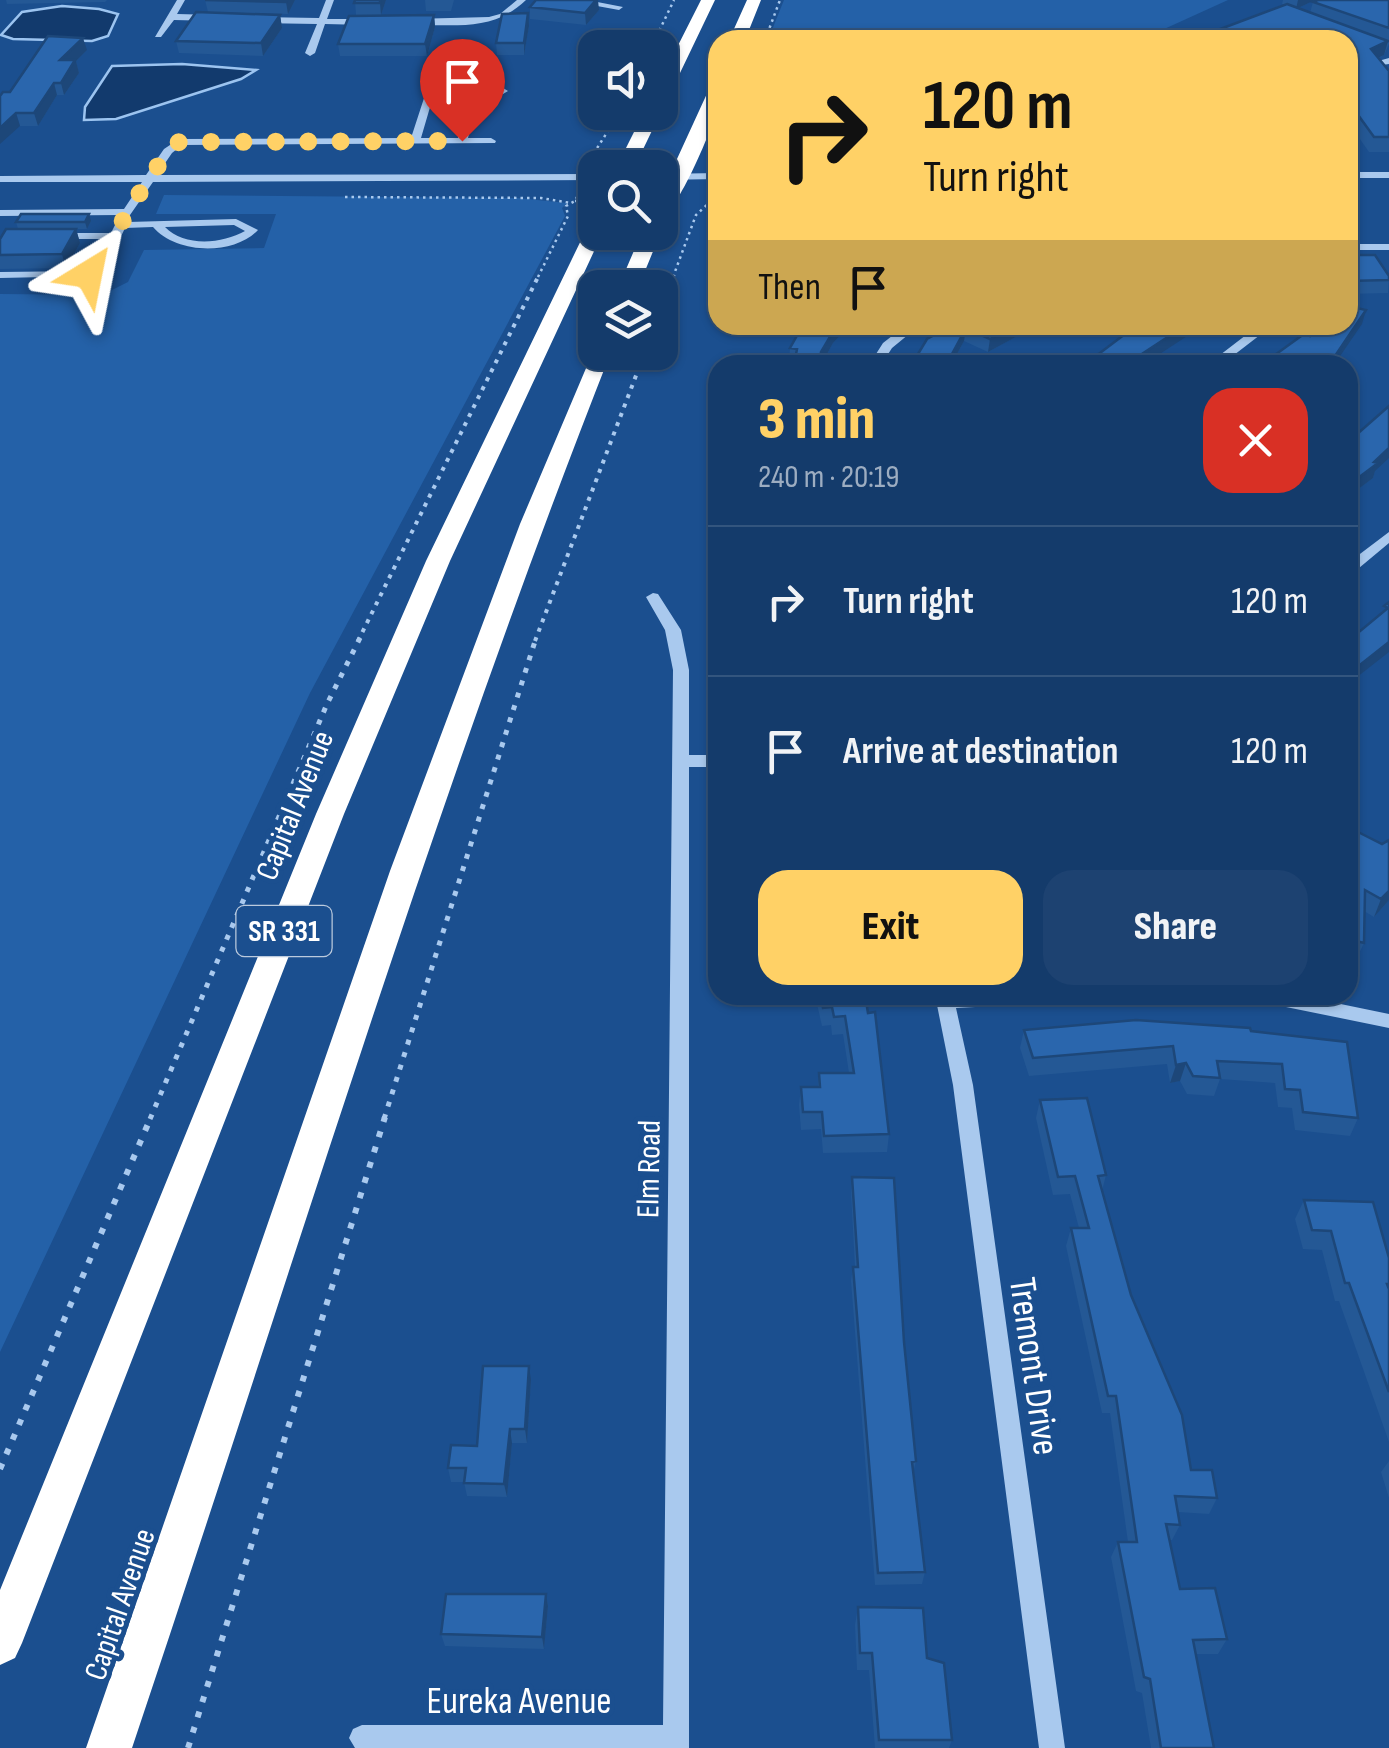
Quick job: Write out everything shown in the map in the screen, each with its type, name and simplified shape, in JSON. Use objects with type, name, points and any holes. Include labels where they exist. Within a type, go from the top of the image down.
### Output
[{"type":"highway","points":[[678,61],[708,0]]},
{"type":"highway","points":[[741,30],[754,0]]},
{"type":"highway","points":[[678,180],[708,110]]},
{"type":"highway","name":"Capital Avenue","points":[[0,1643],[337,796],[438,561],[586,250]]},
{"type":"highway","name":"Capital Avenue","points":[[109,1748],[446,756],[593,370]]},
{"type":"street","points":[[158,36],[181,0]]},
{"type":"street","points":[[310,53],[330,0]]},
{"type":"street","points":[[392,22],[490,20],[522,0]]},
{"type":"street","points":[[568,0],[619,6]]},
{"type":"street","points":[[171,17],[228,19]]},
{"type":"street","points":[[247,20],[374,22]]},
{"type":"street","points":[[1389,61],[1376,63],[1389,82]]},
{"type":"street","points":[[462,141],[474,91]]},
{"type":"street","points":[[415,141],[429,94],[503,91]]},
{"type":"street","points":[[0,275],[89,274],[100,268],[127,212],[168,151],[179,142],[491,142]]},
{"type":"street","points":[[1358,175],[1389,175]]},
{"type":"street","points":[[680,176],[708,176]]},
{"type":"street","points":[[0,179],[578,177]]},
{"type":"street","points":[[0,213],[127,212]]},
{"type":"street","points":[[39,236],[157,225],[236,222],[252,230],[240,240],[184,242],[171,240],[157,225]]},
{"type":"street","points":[[1358,247],[1389,247]]},
{"type":"street","points":[[881,355],[901,335]]},
{"type":"street","points":[[1226,355],[1254,335]]},
{"type":"street","points":[[1358,562],[1389,536]]},
{"type":"street","name":"Elm Road","points":[[654,597],[673,630],[680,670],[676,1743]]},
{"type":"street","points":[[681,761],[708,761]]},
{"type":"street","name":"Tremont Drive","points":[[946,1005],[963,1085],[1052,1748]]},
{"type":"street","points":[[1311,1005],[1389,1021]]},
{"type":"street","name":"Eureka Avenue","points":[[362,1738],[676,1743]]},
{"type":"path","points":[[660,30],[674,0]]},
{"type":"path","points":[[768,30],[780,0]]},
{"type":"path","points":[[0,1469],[343,669],[568,216],[566,206],[578,204]]},
{"type":"path","points":[[676,270],[696,215],[708,204]]},
{"type":"path","points":[[188,1748],[526,663],[638,370]]},
{"type":"shaded area","points":[[784,0],[1228,0],[1162,30],[772,30]]},
{"type":"shaded area","points":[[62,6],[118,14],[108,36],[92,41],[13,39],[1,35],[22,12]]},
{"type":"shaded area","points":[[182,64],[256,70],[241,79],[116,119],[84,120],[85,107],[112,66]]},
{"type":"shaded area","points":[[164,195],[517,198],[567,203],[562,208],[565,216],[310,693],[0,1352],[0,294],[102,295],[128,282],[144,250],[264,248],[276,214],[156,214]]},
{"type":"building","points":[[205,0],[287,0],[286,2]]},
{"type":"building","points":[[380,0],[380,3],[354,3]]},
{"type":"building","points":[[536,0],[596,0],[585,13],[530,7]]},
{"type":"building","points":[[1389,0],[1389,28],[1313,2]]},
{"type":"building","points":[[1287,4],[1358,30],[1218,30]]},
{"type":"building","points":[[196,12],[280,15],[261,43],[176,41]]},
{"type":"building","points":[[528,13],[524,43],[496,43],[502,14]]},
{"type":"building","points":[[434,15],[425,44],[338,44],[349,16]]},
{"type":"building","points":[[1358,30],[1388,41],[1371,49],[1389,71],[1389,137],[1374,137],[1358,115]]},
{"type":"building","points":[[48,36],[83,38],[60,60],[75,60],[34,113],[16,113],[0,128],[0,96],[10,92]]},
{"type":"building","points":[[21,214],[89,214],[85,222],[16,222]]},
{"type":"building","points":[[6,229],[76,229],[62,254],[0,255],[0,239]]},
{"type":"building","points":[[1358,255],[1375,255],[1389,280],[1358,281]]},
{"type":"building","points":[[797,335],[831,335],[821,355],[796,355],[797,349],[790,348]]},
{"type":"building","points":[[934,335],[962,335],[951,355],[918,354],[927,339]]},
{"type":"building","points":[[1124,335],[1171,335],[1140,355],[1097,355]]},
{"type":"building","points":[[1303,335],[1349,335],[1336,355],[1275,355]]},
{"type":"building","points":[[1389,406],[1389,448],[1374,462],[1378,463],[1358,478],[1358,433]]},
{"type":"building","points":[[1389,602],[1389,642],[1358,666],[1358,633],[1388,608],[1384,606]]},
{"type":"building","points":[[1358,832],[1382,844],[1389,840],[1389,891],[1381,899],[1365,890],[1364,943],[1358,942]]},
{"type":"building","points":[[822,1005],[867,1005],[868,1013],[875,1012],[889,1134],[824,1136],[822,1112],[803,1112],[801,1087],[820,1087],[819,1073],[854,1073],[845,1016],[834,1017],[832,1007]]},
{"type":"building","points":[[1136,1020],[1250,1028],[1347,1042],[1358,1118],[1303,1112],[1300,1090],[1285,1089],[1282,1064],[1217,1061],[1220,1078],[1193,1076],[1186,1063],[1176,1065],[1173,1046],[1033,1058],[1024,1030]]},
{"type":"building","points":[[1087,1098],[1106,1175],[1098,1176],[1131,1295],[1182,1415],[1191,1470],[1212,1470],[1217,1498],[1175,1496],[1180,1525],[1166,1524],[1180,1589],[1215,1588],[1227,1639],[1193,1640],[1214,1748],[1161,1748],[1150,1679],[1144,1677],[1118,1542],[1137,1542],[1116,1396],[1108,1396],[1071,1228],[1089,1228],[1075,1176],[1058,1177],[1040,1100]]},
{"type":"building","points":[[852,1177],[894,1178],[916,1461],[912,1462],[925,1572],[878,1573],[853,1267],[858,1267]]},
{"type":"building","points":[[1304,1200],[1373,1202],[1389,1258],[1389,1392],[1349,1283],[1345,1283],[1331,1231],[1312,1230]]},
{"type":"building","points":[[483,1366],[529,1366],[525,1429],[510,1429],[504,1484],[464,1483],[466,1468],[448,1468],[451,1445],[477,1446]]},
{"type":"building","points":[[446,1594],[546,1594],[542,1637],[441,1634]]},
{"type":"building","points":[[858,1607],[923,1608],[927,1658],[944,1663],[952,1740],[879,1740],[872,1653],[860,1653]]},
{"type":"route","points":[[89,274],[100,268],[127,212],[172,145],[179,142],[462,141]]}]
